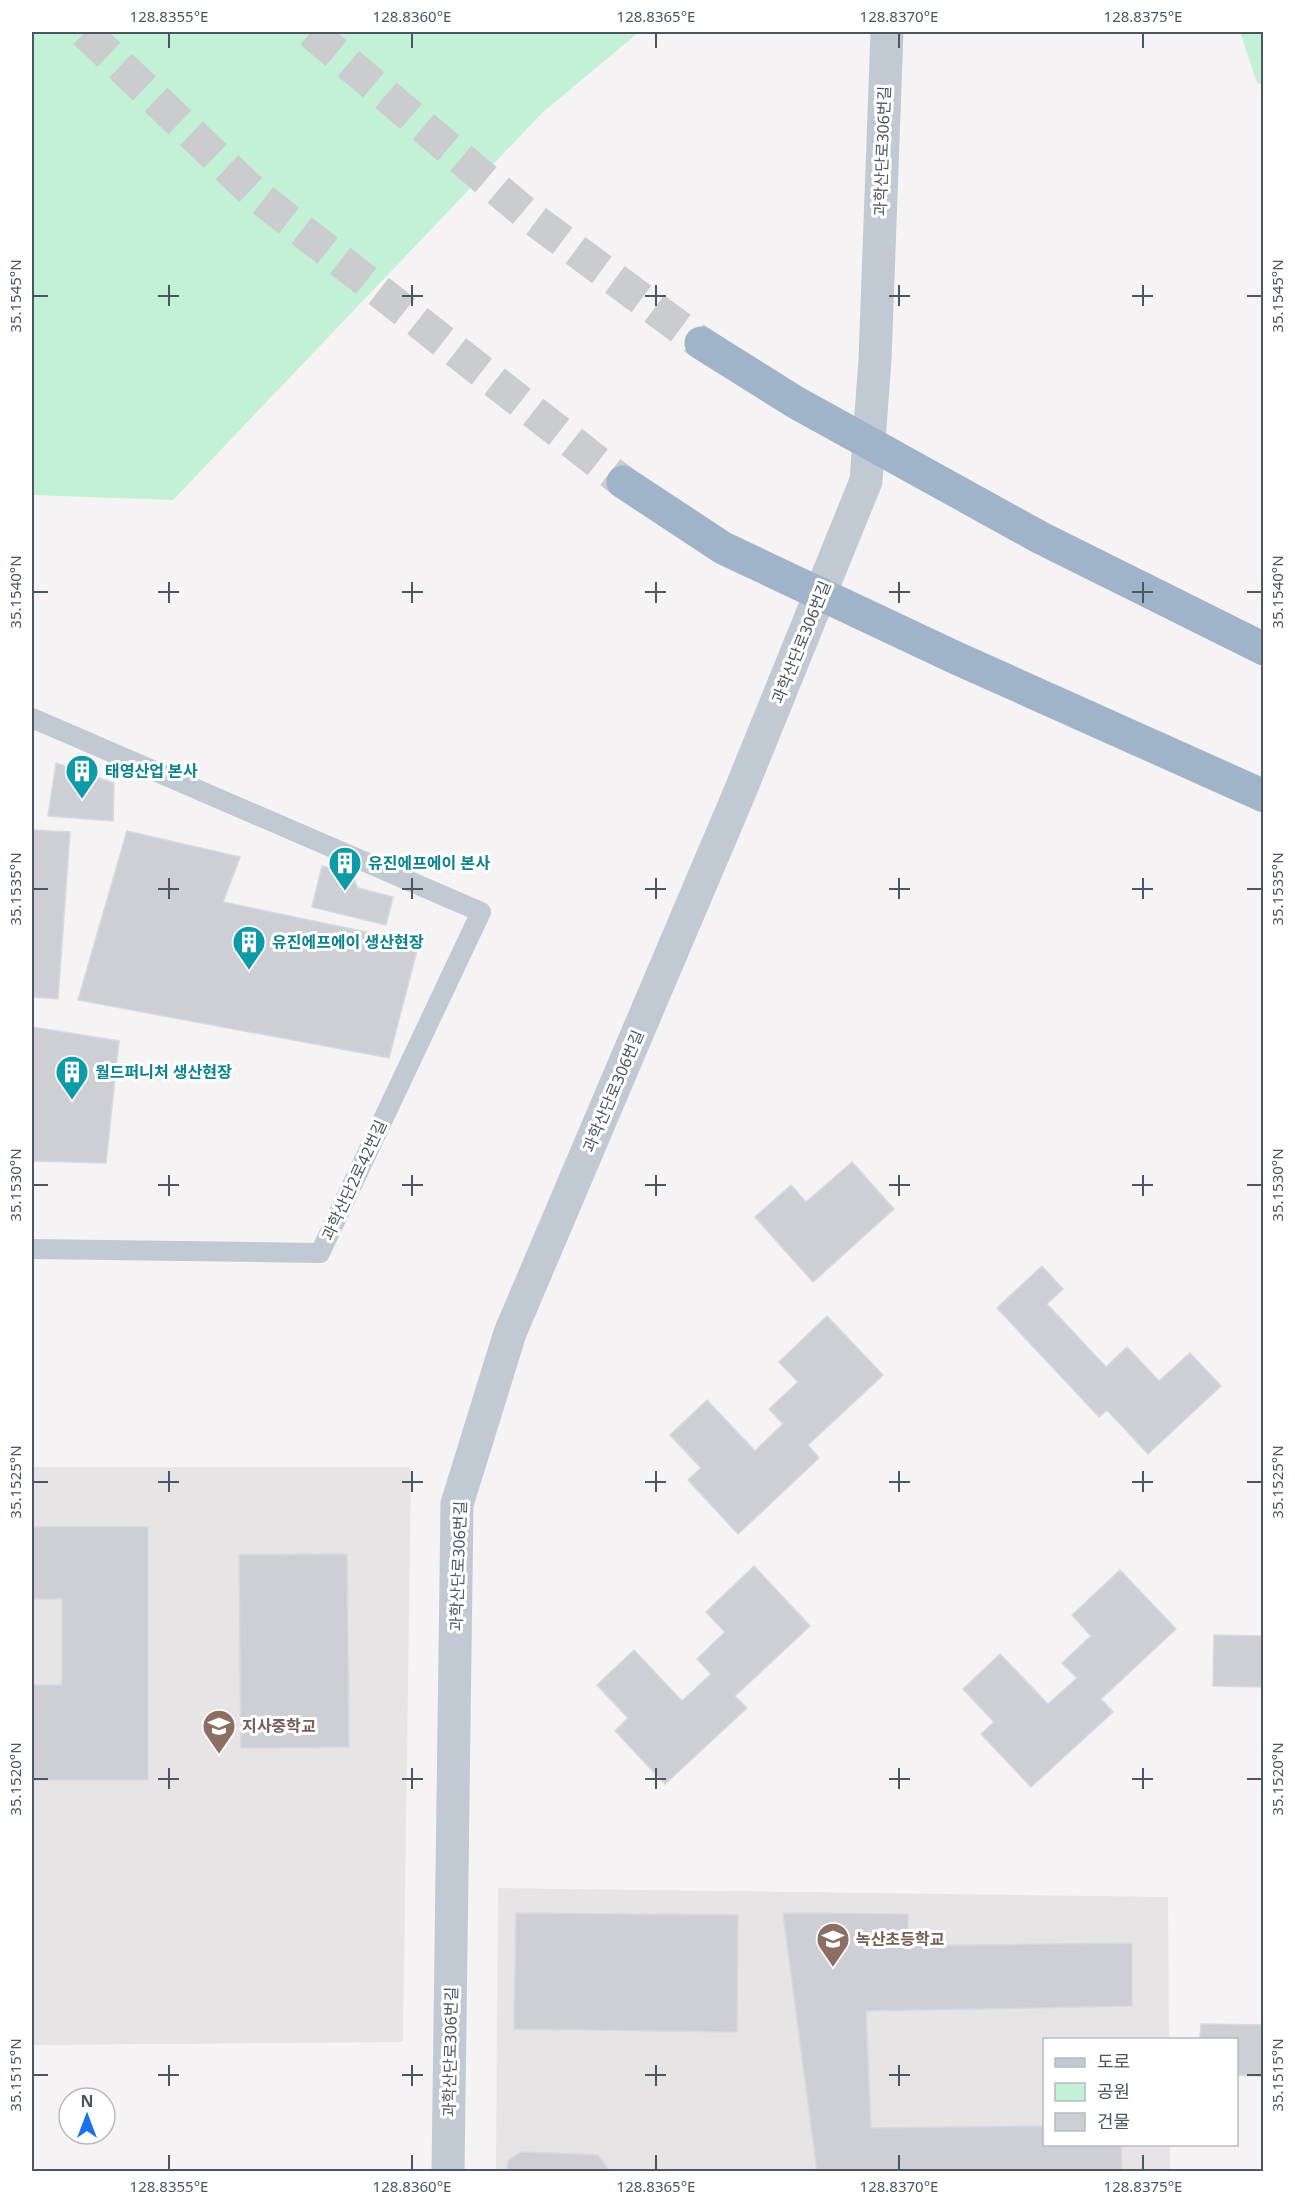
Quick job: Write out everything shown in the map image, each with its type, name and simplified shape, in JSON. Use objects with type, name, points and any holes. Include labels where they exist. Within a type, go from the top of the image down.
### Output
[{"type":"highway","points":[[701,343],[795,402],[1041,538],[1263,649]]},
{"type":"highway","points":[[622,483],[723,548],[954,657],[1263,796]]},
{"type":"street","name":"과학산단로306번길","points":[[448,2172],[457,1504],[510,1333],[740,794],[866,481],[875,360],[887,32]]},
{"type":"lane","name":"과학산단2로42번길","points":[[32,718],[481,912],[320,1253],[32,1249]]},
{"type":"shaded area","name":"지사중학교","points":[[32,1467],[411,1467],[403,2042],[32,2045]]},
{"type":"shaded area","name":"녹산초등학교","points":[[498,1888],[1168,1897],[1169,2038],[1043,2038],[1043,2146],[1170,2146],[1170,2171],[496,2172]]},
{"type":"green space","points":[[32,32],[639,32],[542,113],[173,500],[32,495]]},
{"type":"green space","points":[[1240,32],[1263,32],[1263,85],[1257,83]]},
{"type":"building","name":"태영산업 본사","points":[[56,763],[114,783],[113,821],[48,816]]},
{"type":"building","points":[[32,830],[70,832],[58,999],[32,997]]},
{"type":"building","name":"유진에프에이 생산현장","points":[[127,831],[240,857],[223,902],[419,943],[389,1058],[78,1000]]},
{"type":"building","name":"유진에프에이 본사","points":[[322,866],[351,873],[358,888],[393,897],[386,925],[312,907]]},
{"type":"building","name":"월드퍼니처 생산현장","points":[[32,1027],[119,1041],[106,1163],[32,1161]]},
{"type":"building","points":[[852,1162],[894,1209],[813,1282],[755,1217],[791,1185],[806,1202]]},
{"type":"building","points":[[1042,1266],[1063,1289],[1047,1304],[1106,1367],[1127,1347],[1159,1381],[1190,1353],[1221,1386],[1148,1454],[1107,1410],[1099,1417],[997,1308]]},
{"type":"building","points":[[827,1316],[883,1375],[808,1445],[819,1458],[738,1534],[688,1480],[701,1468],[670,1435],[707,1400],[755,1451],[783,1424],[769,1409],[798,1382],[779,1362]]},
{"type":"building","points":[[32,1527],[148,1527],[148,1780],[32,1780],[32,1685],[62,1685],[62,1599],[32,1599]]},
{"type":"building","points":[[347,1554],[349,1747],[241,1748],[239,1555]]},
{"type":"building","points":[[754,1566],[810,1626],[735,1696],[747,1708],[665,1784],[615,1731],[628,1718],[597,1685],[634,1650],[682,1701],[711,1674],[697,1659],[725,1632],[706,1612]]},
{"type":"building","points":[[1120,1570],[1176,1629],[1101,1699],[1113,1712],[1031,1787],[981,1734],[994,1722],[963,1689],[1000,1654],[1048,1704],[1077,1678],[1062,1663],[1091,1636],[1072,1615]]},
{"type":"building","points":[[1214,1635],[1264,1636],[1264,1687],[1213,1686]]},
{"type":"building","points":[[516,1913],[738,1915],[737,2032],[514,2029]]},
{"type":"building","points":[[783,1913],[908,1914],[908,1946],[1132,1943],[1132,2006],[866,2011],[871,2128],[1043,2126],[1043,2146],[1121,2146],[1122,2172],[817,2172]]},
{"type":"building","points":[[1201,2024],[1264,2025],[1264,2076],[1238,2075],[1238,2038],[1200,2038]]},
{"type":"building","points":[[521,2152],[598,2155],[610,2172],[507,2172],[508,2161]]},
{"type":"tunnel","points":[[85,32],[255,194],[623,482]]},
{"type":"tunnel","points":[[311,32],[529,216],[701,343]]},
{"type":"place","name":"태영산업 본사","points":[[82,800]]},
{"type":"place","name":"유진에프에이 본사","points":[[345,892]]},
{"type":"place","name":"유진에프에이 생산현장","points":[[249,971]]},
{"type":"place","name":"월드퍼니처 생산현장","points":[[72,1101]]},
{"type":"place","name":"지사중학교","points":[[219,1755]]},
{"type":"place","name":"녹산초등학교","points":[[833,1968]]}]
